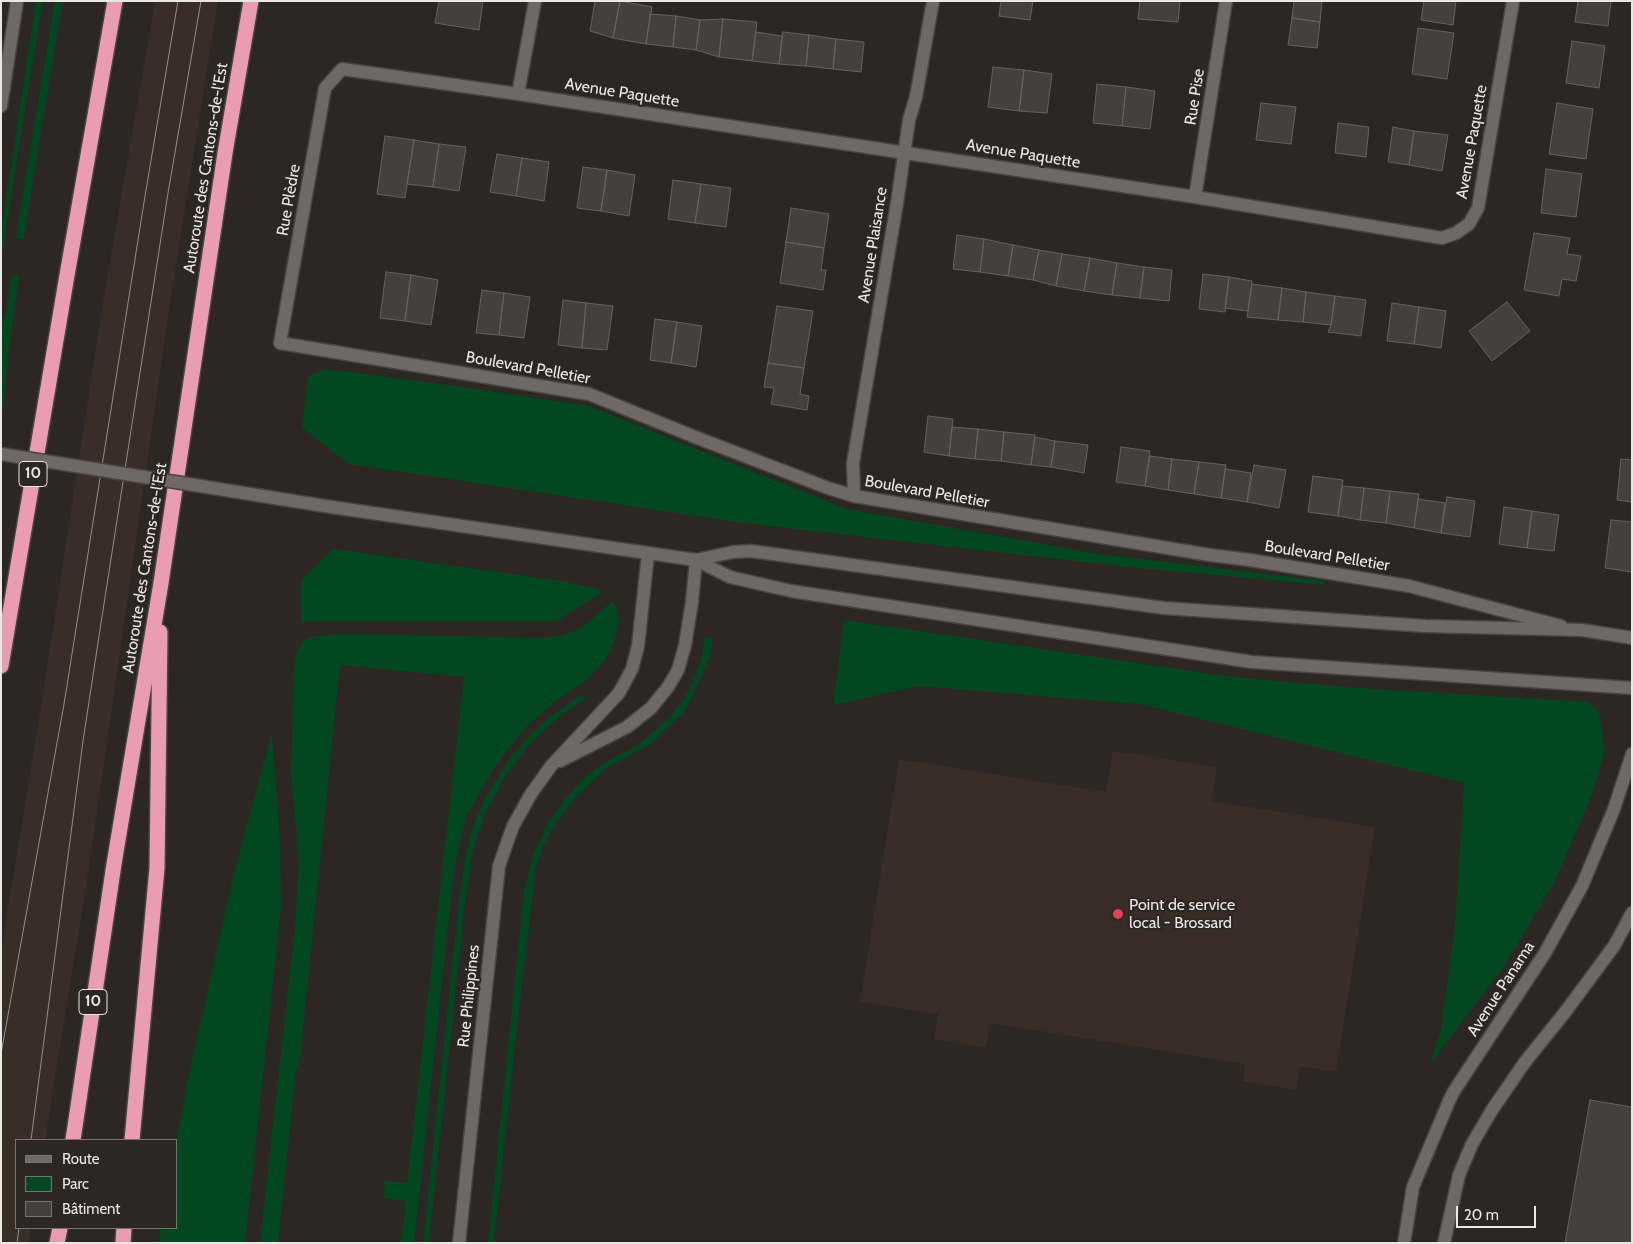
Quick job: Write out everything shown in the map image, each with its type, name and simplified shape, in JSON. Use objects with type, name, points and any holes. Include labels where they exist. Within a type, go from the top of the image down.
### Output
[{"type":"highway","name":"10","points":[[1,666],[67,272],[115,1]]},
{"type":"highway","name":"Autoroute des Cantons-de-l'Est","points":[[73,1139],[114,864],[161,583],[225,153],[251,1]]},
{"type":"highway","points":[[132,1139],[157,868],[161,583]]},
{"type":"highway","points":[[57,1243],[60,1229]]},
{"type":"highway","points":[[123,1243],[124,1229]]},
{"type":"street","points":[[1,106],[17,1]]},
{"type":"street","points":[[518,94],[535,1]]},
{"type":"street","name":"Avenue Plaisance","points":[[854,496],[853,463],[897,203],[909,120],[916,97],[933,1]]},
{"type":"street","name":"Rue Pise","points":[[1195,197],[1226,1]]},
{"type":"street","name":"Avenue Paquette","points":[[342,69],[904,152],[1442,238],[1456,233],[1469,224],[1478,208],[1513,1]]},
{"type":"street","name":"Rue Plèdre","points":[[280,343],[325,88],[342,69]]},
{"type":"street","name":"Boulevard Pelletier","points":[[280,343],[589,394],[695,437],[828,488],[854,496],[1408,586],[1548,624],[1632,638]]},
{"type":"street","name":"Boulevard Pelletier","points":[[1,454],[331,506],[696,560],[733,552],[751,551],[1164,608],[1425,626],[1582,630]]},
{"type":"street","name":"Rue Philippines","points":[[459,1243],[499,866],[513,826],[531,794],[551,766],[619,693],[632,669],[638,646],[648,554]]},
{"type":"street","name":"Boulevard Pelletier","points":[[696,560],[730,577],[791,591],[1252,662],[1632,688]]},
{"type":"street","name":"Rue Philippines","points":[[551,766],[627,727],[651,708],[668,687],[678,670],[685,645],[696,560]]},
{"type":"street","name":"Avenue Panama","points":[[1404,1243],[1413,1187],[1448,1101],[1545,953],[1582,886],[1614,809],[1632,754]]},
{"type":"street","points":[[1444,1243],[1459,1175],[1472,1144],[1492,1110],[1525,1062],[1566,1012],[1614,946],[1632,913]]},
{"type":"shaded area","points":[[155,1],[218,1],[170,303],[87,881],[45,1139],[15,1139],[15,1229],[31,1229],[29,1243],[1,1243],[1,952],[102,308]]},
{"type":"shaded area","name":"Point de service local - Brossard","points":[[1113,751],[1217,767],[1212,801],[1375,827],[1336,1072],[1300,1066],[1296,1090],[1243,1081],[1245,1064],[990,1023],[986,1047],[934,1039],[938,1014],[860,1002],[899,759],[1106,792]]},
{"type":"green space","points":[[36,1],[43,1],[1,262],[1,235]]},
{"type":"green space","points":[[55,1],[63,1],[24,239],[16,238]]},
{"type":"green space","points":[[12,275],[19,275],[3,411],[1,411],[1,324],[6,315]]},
{"type":"green space","points":[[324,369],[589,406],[847,509],[1093,553],[1324,581],[1325,585],[1128,567],[744,523],[349,464],[302,428],[308,377]]},
{"type":"green space","points":[[333,549],[561,581],[598,589],[602,592],[557,621],[309,621],[301,623],[301,581]]},
{"type":"green space","points":[[613,601],[619,621],[614,642],[605,661],[583,683],[558,699],[525,728],[497,763],[466,817],[454,870],[414,1243],[401,1243],[406,1201],[384,1198],[385,1181],[407,1183],[464,677],[340,665],[300,1058],[296,1070],[278,1243],[260,1243],[295,928],[299,860],[291,772],[294,664],[297,651],[303,641],[316,636],[353,634],[538,638],[561,636],[580,629]]},
{"type":"green space","points":[[844,620],[1232,677],[1357,688],[1587,702],[1599,712],[1605,751],[1591,797],[1554,883],[1503,968],[1430,1064],[1441,1030],[1455,924],[1464,783],[1139,704],[919,686],[833,705]]},
{"type":"green space","points":[[705,637],[713,638],[709,659],[692,698],[682,714],[652,743],[605,769],[576,797],[556,823],[543,847],[536,867],[494,1243],[488,1243],[524,891],[533,856],[546,827],[566,798],[587,775],[609,760],[638,745],[670,717],[684,699],[694,679],[701,660]]},
{"type":"green space","points":[[582,694],[585,699],[567,711],[529,745],[506,775],[485,814],[472,853],[429,1243],[423,1243],[459,901],[470,838],[477,816],[487,795],[512,755],[546,720]]},
{"type":"green space","points":[[272,733],[280,842],[281,906],[245,1243],[159,1243],[161,1229],[178,1229],[177,1139],[190,1070],[234,873]]},
{"type":"building","points":[[439,1],[483,1],[479,30],[435,23]]},
{"type":"building","points":[[595,1],[620,1],[613,38],[590,31]]},
{"type":"building","points":[[620,1],[652,7],[646,44],[613,38]]},
{"type":"building","points":[[1001,1],[1033,1],[1030,20],[999,16]]},
{"type":"building","points":[[1140,1],[1180,1],[1178,22],[1138,19]]},
{"type":"building","points":[[1294,1],[1322,1],[1320,22],[1292,18]]},
{"type":"building","points":[[1424,1],[1456,1],[1453,25],[1421,20]]},
{"type":"building","points":[[1578,1],[1611,1],[1608,26],[1575,22]]},
{"type":"building","points":[[650,14],[676,16],[673,47],[646,44]]},
{"type":"building","points":[[676,16],[700,20],[696,50],[673,47]]},
{"type":"building","points":[[1292,18],[1320,22],[1317,48],[1288,45]]},
{"type":"building","points":[[723,19],[757,22],[752,61],[719,57]]},
{"type":"building","points":[[723,19],[719,57],[696,50],[700,20]]},
{"type":"building","points":[[1418,28],[1454,33],[1447,79],[1412,74]]},
{"type":"building","points":[[756,32],[782,36],[779,64],[752,61]]},
{"type":"building","points":[[783,32],[809,35],[806,66],[779,64]]},
{"type":"building","points":[[809,35],[836,39],[833,69],[806,66]]},
{"type":"building","points":[[836,39],[864,42],[861,72],[833,69]]},
{"type":"building","points":[[1572,41],[1605,46],[1599,88],[1566,83]]},
{"type":"building","points":[[993,67],[1024,70],[1019,111],[988,107]]},
{"type":"building","points":[[1024,70],[1052,74],[1047,113],[1019,111]]},
{"type":"building","points":[[1097,84],[1126,87],[1122,126],[1093,123]]},
{"type":"building","points":[[1126,87],[1155,91],[1150,129],[1122,126]]},
{"type":"building","points":[[1261,103],[1296,107],[1291,144],[1256,140]]},
{"type":"building","points":[[1557,103],[1593,109],[1586,159],[1549,154]]},
{"type":"building","points":[[1338,123],[1369,127],[1366,157],[1335,153]]},
{"type":"building","points":[[1393,127],[1414,131],[1409,165],[1388,162]]},
{"type":"building","points":[[1414,131],[1448,135],[1442,171],[1409,165]]},
{"type":"building","points":[[385,136],[414,140],[405,198],[377,194]]},
{"type":"building","points":[[414,140],[439,144],[433,187],[407,184]]},
{"type":"building","points":[[439,144],[466,147],[459,191],[433,187]]},
{"type":"building","points":[[497,154],[522,158],[516,196],[490,192]]},
{"type":"building","points":[[522,158],[549,162],[544,201],[516,196]]},
{"type":"building","points":[[583,167],[607,170],[601,211],[577,208]]},
{"type":"building","points":[[1546,169],[1582,174],[1576,217],[1541,213]]},
{"type":"building","points":[[607,170],[635,175],[629,216],[601,211]]},
{"type":"building","points":[[673,180],[701,184],[695,223],[668,219]]},
{"type":"building","points":[[701,184],[731,188],[726,227],[695,223]]},
{"type":"building","points":[[791,208],[829,214],[824,248],[786,242]]},
{"type":"building","points":[[1534,233],[1570,238],[1567,254],[1581,256],[1576,281],[1562,279],[1559,296],[1524,290]]},
{"type":"building","points":[[957,235],[984,239],[980,272],[953,269]]},
{"type":"building","points":[[984,239],[1013,245],[1008,276],[980,272]]},
{"type":"building","points":[[786,242],[824,248],[821,270],[826,270],[823,290],[780,283]]},
{"type":"building","points":[[1013,245],[1039,250],[1033,280],[1008,276]]},
{"type":"building","points":[[1039,250],[1062,254],[1056,286],[1033,280]]},
{"type":"building","points":[[1062,254],[1090,258],[1084,291],[1056,286]]},
{"type":"building","points":[[1090,258],[1117,263],[1112,295],[1084,291]]},
{"type":"building","points":[[1117,263],[1144,267],[1140,298],[1112,295]]},
{"type":"building","points":[[1144,267],[1172,270],[1169,301],[1140,298]]},
{"type":"building","points":[[386,272],[411,275],[405,321],[380,318]]},
{"type":"building","points":[[1203,274],[1229,277],[1225,312],[1199,309]]},
{"type":"building","points":[[411,275],[438,280],[431,325],[405,321]]},
{"type":"building","points":[[1229,277],[1252,281],[1248,311],[1225,308]]},
{"type":"building","points":[[1252,284],[1282,288],[1278,320],[1247,317]]},
{"type":"building","points":[[1282,288],[1306,292],[1303,322],[1278,320]]},
{"type":"building","points":[[482,290],[504,293],[499,335],[476,333]]},
{"type":"building","points":[[1306,292],[1335,296],[1331,325],[1303,322]]},
{"type":"building","points":[[504,293],[530,297],[524,338],[499,335]]},
{"type":"building","points":[[1335,296],[1366,300],[1361,336],[1328,332],[1331,325]]},
{"type":"building","points":[[563,300],[586,303],[582,348],[558,345]]},
{"type":"building","points":[[1507,302],[1530,331],[1492,361],[1469,331]]},
{"type":"building","points":[[586,303],[613,306],[607,350],[582,348]]},
{"type":"building","points":[[1392,303],[1419,307],[1414,344],[1387,341]]},
{"type":"building","points":[[777,306],[813,311],[804,368],[768,363]]},
{"type":"building","points":[[1419,307],[1446,311],[1441,348],[1414,344]]},
{"type":"building","points":[[655,319],[677,322],[671,363],[650,360]]},
{"type":"building","points":[[677,322],[702,326],[696,367],[671,363]]},
{"type":"building","points":[[768,363],[804,368],[800,394],[809,396],[807,410],[771,404],[774,388],[764,387]]},
{"type":"building","points":[[928,416],[953,419],[949,456],[924,452]]},
{"type":"building","points":[[952,427],[978,429],[975,459],[949,456]]},
{"type":"building","points":[[978,429],[1004,432],[1001,461],[975,459]]},
{"type":"building","points":[[1004,432],[1035,435],[1031,465],[1001,461]]},
{"type":"building","points":[[1035,437],[1055,441],[1051,467],[1031,465]]},
{"type":"building","points":[[1055,441],[1088,445],[1084,473],[1051,467]]},
{"type":"building","points":[[1121,447],[1150,451],[1145,486],[1116,482]]},
{"type":"building","points":[[1150,456],[1172,459],[1168,490],[1145,486]]},
{"type":"building","points":[[1172,459],[1199,462],[1194,494],[1168,490]]},
{"type":"building","points":[[1621,459],[1632,460],[1632,502],[1617,500]]},
{"type":"building","points":[[1199,462],[1226,465],[1221,498],[1194,494]]},
{"type":"building","points":[[1254,465],[1286,470],[1279,508],[1247,502]]},
{"type":"building","points":[[1225,469],[1251,473],[1247,502],[1221,498]]},
{"type":"building","points":[[1313,476],[1343,480],[1338,516],[1308,512]]},
{"type":"building","points":[[1342,486],[1364,488],[1360,520],[1338,516]]},
{"type":"building","points":[[1364,488],[1390,491],[1386,523],[1360,520]]},
{"type":"building","points":[[1390,491],[1419,494],[1414,528],[1386,523]]},
{"type":"building","points":[[1447,497],[1475,501],[1470,537],[1441,533]]},
{"type":"building","points":[[1418,499],[1445,503],[1441,533],[1414,528]]},
{"type":"building","points":[[1504,507],[1532,511],[1527,548],[1499,544]]},
{"type":"building","points":[[1532,511],[1559,515],[1554,551],[1527,548]]},
{"type":"building","points":[[1611,520],[1632,522],[1632,572],[1605,568]]},
{"type":"building","points":[[1590,1100],[1632,1107],[1632,1243],[1565,1243]]},
{"type":"tram line","points":[[1,1054],[64,704],[178,1]]},
{"type":"tram line","points":[[31,1139],[83,741],[168,193],[201,1]]},
{"type":"tram line","points":[[17,1243],[19,1229]]},
{"type":"place","name":"Point de service local - Brossard","points":[[1118,914]]}]
